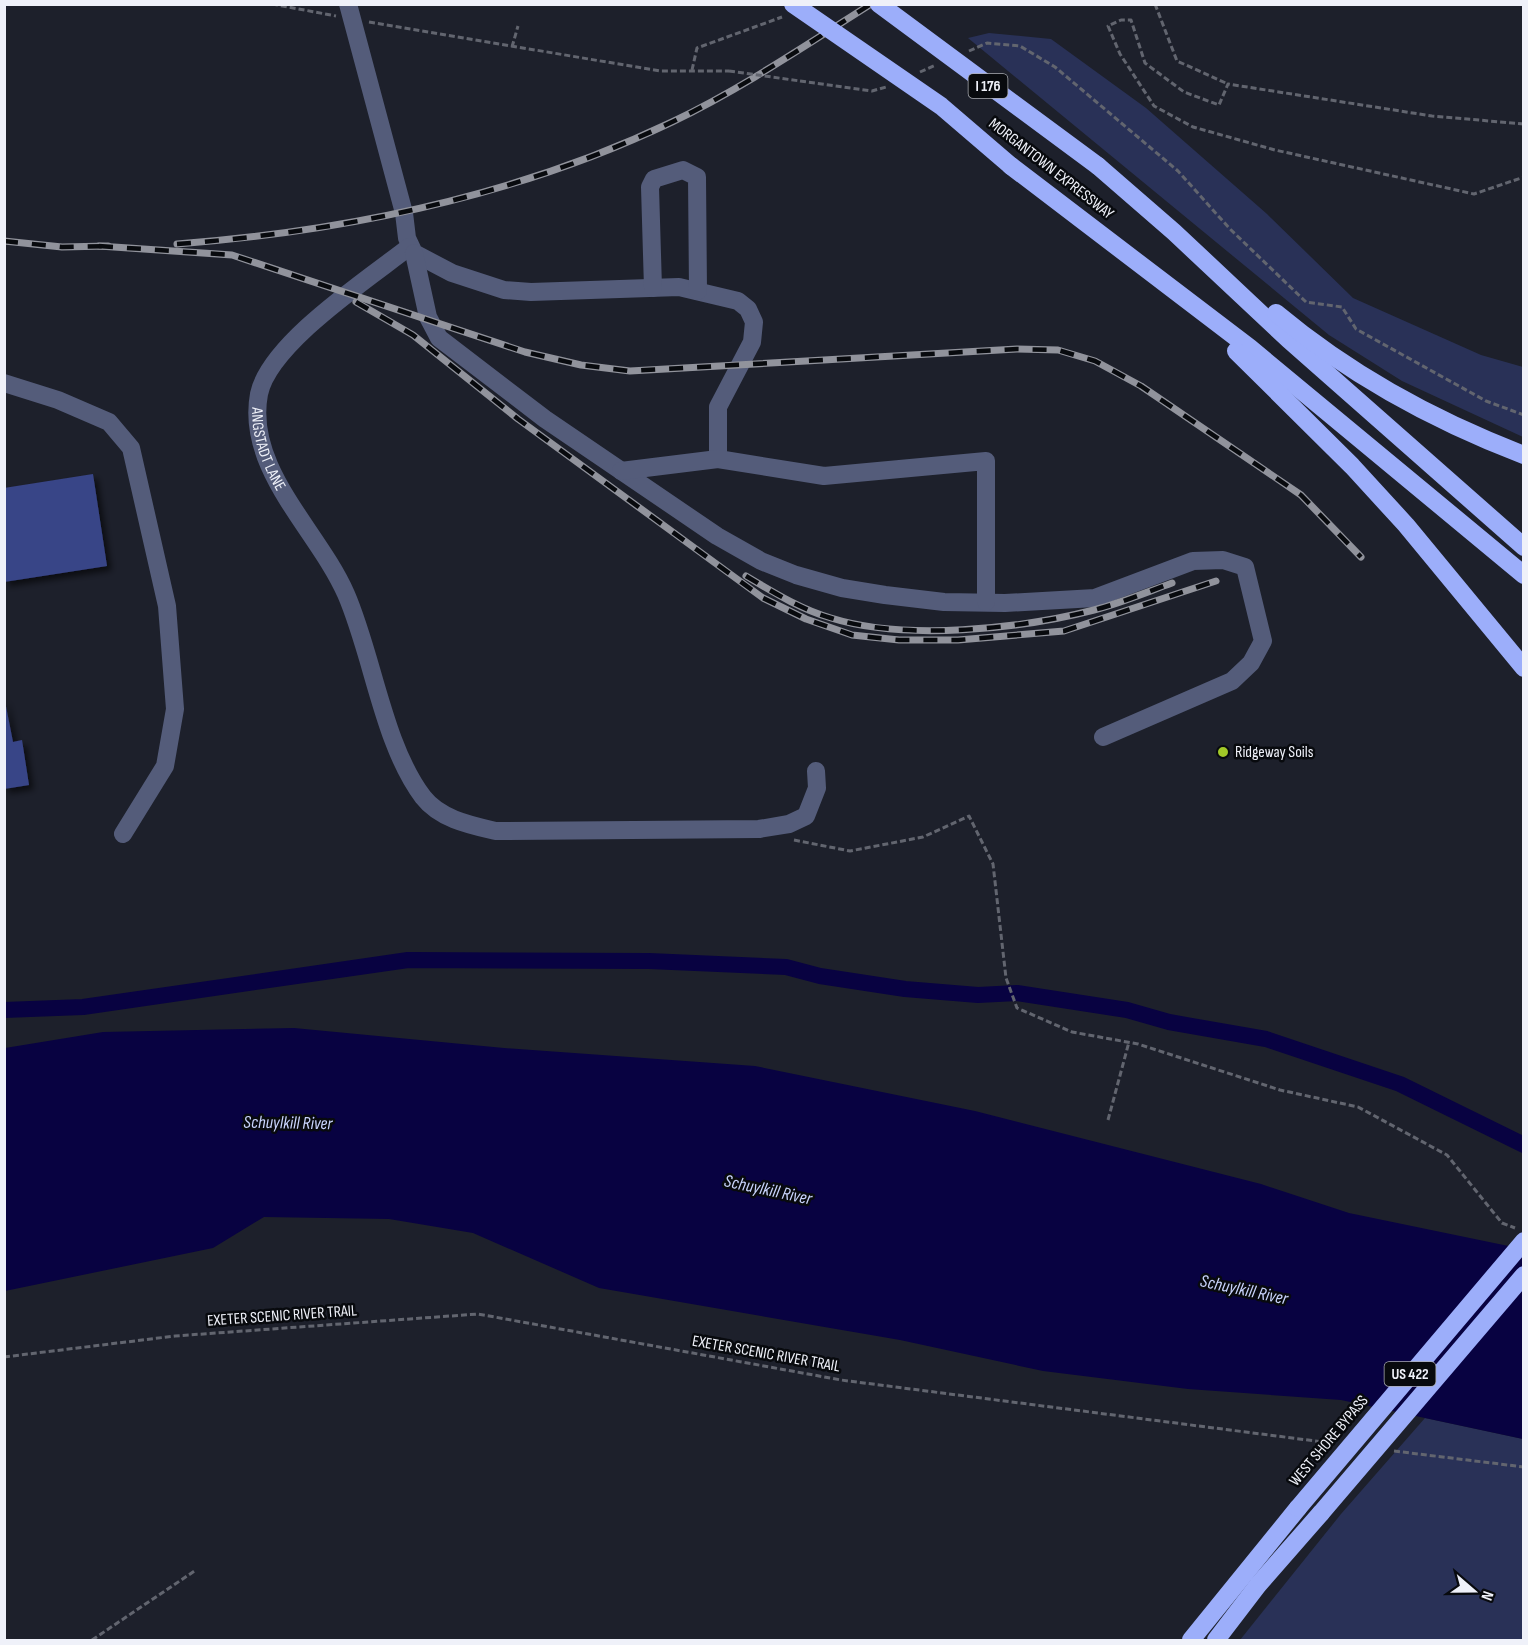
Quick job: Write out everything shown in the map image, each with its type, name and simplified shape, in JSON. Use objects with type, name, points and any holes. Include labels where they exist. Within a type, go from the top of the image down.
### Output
[{"type":"highway","name":"MORGANTOWN EXPRESSWAY","points":[[879,4],[1098,166],[1174,232]]},
{"type":"highway","name":"MORGANTOWN EXPRESSWAY","points":[[788,10],[941,106],[1011,166],[1109,238]]},
{"type":"highway","points":[[1174,232],[1286,322],[1375,382],[1451,424],[1524,455]]},
{"type":"highway","points":[[1174,232],[1288,339],[1524,547]]},
{"type":"highway","points":[[1109,238],[1250,348],[1524,575]]},
{"type":"highway","points":[[1109,238],[1251,364],[1352,466],[1463,592],[1524,668]]},
{"type":"highway","points":[[1486,1284],[1524,1232]]},
{"type":"highway","name":"WEST SHORE BYPASS","points":[[1191,1641],[1298,1508],[1524,1241]]},
{"type":"highway","name":"US 422","points":[[1216,1641],[1258,1585],[1524,1275]]},
{"type":"lane","points":[[350,12],[404,213],[428,317],[439,338],[544,419],[717,536],[761,561],[796,575],[842,588],[885,595],[986,602],[1095,598],[1193,561],[1223,560],[1245,567],[1263,640],[1251,663],[1232,681],[1102,737]]},
{"type":"lane","points":[[653,288],[650,187],[654,179],[683,170],[698,177],[698,291]]},
{"type":"lane","points":[[412,250],[452,273],[504,290],[531,292],[679,287],[738,301],[748,309],[754,322],[752,342],[718,407],[718,459]]},
{"type":"lane","name":"ANGSTADT LANE","points":[[412,250],[289,342],[272,363],[260,391],[256,416],[262,447],[291,506],[345,591],[368,651],[391,733],[410,777],[424,799],[439,811],[461,822],[496,831],[759,829],[789,824],[806,816],[817,788],[816,771]]},
{"type":"lane","points":[[4,383],[58,400],[109,422],[130,448],[136,468],[167,606],[176,709],[165,766],[123,834]]},
{"type":"lane","points":[[621,471],[718,459],[824,476],[986,461],[986,602]]},
{"type":"path","points":[[272,4],[350,12],[512,47],[660,71],[729,71],[800,81]]},
{"type":"path","points":[[1155,4],[1177,61],[1202,75],[1228,84],[1432,116],[1524,124]]},
{"type":"path","points":[[692,70],[697,48],[788,10]]},
{"type":"path","points":[[1228,84],[1219,105],[1184,92],[1145,63],[1131,20],[1121,20],[1108,26],[1120,54],[1154,106],[1193,127],[1275,150],[1474,194],[1524,177]]},
{"type":"path","points":[[512,47],[518,26]]},
{"type":"path","points":[[1178,171],[1230,229],[1306,302],[1342,307],[1356,329],[1486,401],[1524,415]]},
{"type":"path","points":[[784,838],[850,851],[923,837],[969,816],[993,864],[1006,978],[1017,1008],[1072,1032],[1129,1042],[1280,1090],[1358,1107],[1447,1155],[1502,1223],[1524,1232]]},
{"type":"path","points":[[1108,1120],[1129,1042]]},
{"type":"path","name":"EXETER SCENIC RIVER TRAIL","points":[[4,1357],[175,1336],[478,1314],[841,1380],[1334,1443]]},
{"type":"path","points":[[1393,1450],[1524,1467]]},
{"type":"path","points":[[92,1641],[196,1570]]},
{"type":"shaded area","points":[[989,33],[1051,39],[1146,108],[1267,214],[1353,298],[1481,355],[1523,367],[1523,437],[1402,381],[1329,335],[968,38]]},
{"type":"shaded area","points":[[1425,1418],[1523,1439],[1523,1640],[1240,1640],[1341,1514]]},
{"type":"water","name":"Schuylkill River","points":[[294,1028],[504,1048],[755,1066],[975,1111],[1261,1184],[1349,1213],[1523,1249],[1523,1439],[1341,1400],[1188,1389],[1043,1371],[900,1340],[599,1288],[473,1233],[389,1219],[264,1217],[213,1248],[5,1291],[5,1048],[103,1032]]},
{"type":"building","points":[[93,474],[107,566],[4,582],[4,488]]},
{"type":"building","points":[[4,696],[13,742],[22,740],[29,785],[4,789]]},
{"type":"waterway","points":[[4,1010],[83,1007],[408,960],[649,961],[786,967],[820,976],[905,989],[978,995],[1017,993],[1127,1010],[1169,1022],[1266,1039],[1400,1084],[1524,1145]]},
{"type":"railway","points":[[177,244],[305,230],[368,219],[492,190],[553,170],[613,148],[698,109],[773,66],[871,4]]},
{"type":"railway","points":[[4,241],[62,247],[108,246]]},
{"type":"railway","points":[[99,246],[232,255],[525,352],[581,365],[630,371],[1017,349],[1058,350],[1095,361],[1141,386],[1301,495],[1361,557]]},
{"type":"railway","points":[[356,302],[413,335],[518,419],[763,598],[806,619],[852,635],[899,640],[958,640],[1064,631],[1216,581]]},
{"type":"railway","points":[[746,576],[798,605],[831,618],[861,625],[927,631],[998,627],[1064,617],[1114,604],[1172,583]]},
{"type":"place","name":"Ridgeway Soils","points":[[1223,752]]}]
